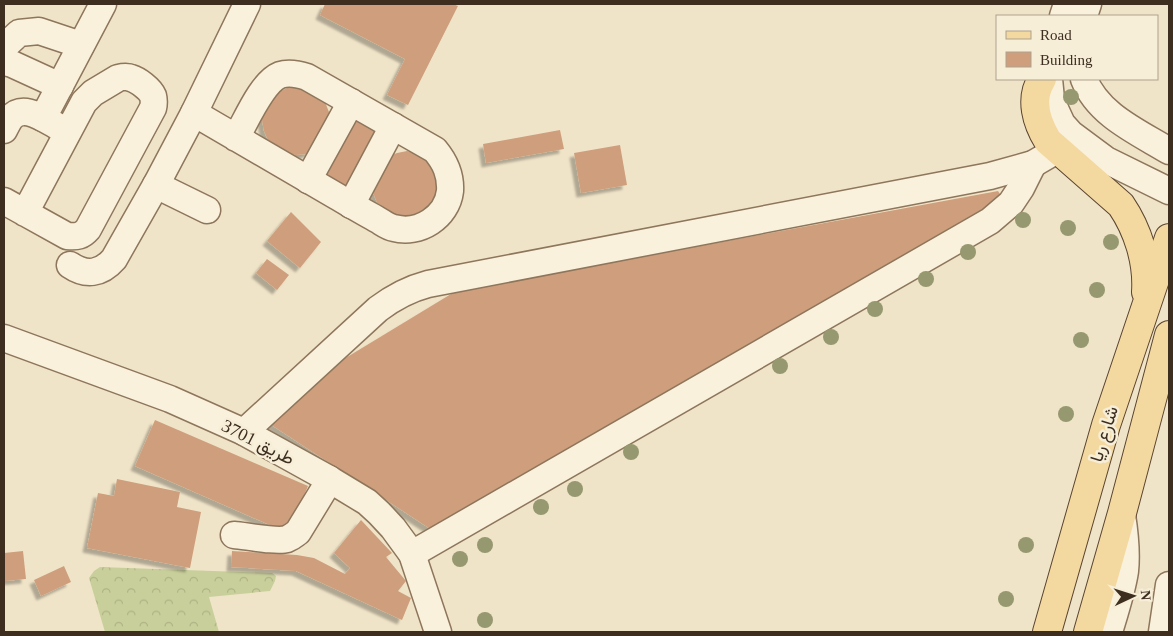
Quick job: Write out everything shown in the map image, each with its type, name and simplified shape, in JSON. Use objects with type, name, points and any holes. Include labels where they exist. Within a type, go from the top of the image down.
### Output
[{"type":"main road","points":[[1042,80],[1036,94],[1036,114],[1048,141],[1121,205],[1130,217],[1141,248],[1145,267],[1146,307]]},
{"type":"main road","name":"شارع ريا","points":[[1047,632],[1106,426],[1169,238]]},
{"type":"main road","name":"شارع ريا","points":[[1088,632],[1122,514],[1169,337]]},
{"type":"street","points":[[43,118],[103,4]]},
{"type":"street","points":[[70,265],[84,272],[91,272],[100,270],[114,259],[194,113],[247,4]]},
{"type":"street","points":[[4,47],[19,34],[39,31],[81,45]]},
{"type":"street","points":[[4,62],[60,86]]},
{"type":"street","points":[[194,113],[236,138],[308,180],[392,228],[404,230],[417,229],[428,224],[438,216],[445,206],[449,195],[451,182],[448,170],[443,159],[435,150],[307,77],[294,73],[280,75],[268,82],[236,138]]},
{"type":"street","points":[[128,77],[149,90],[154,102],[153,108],[88,229],[84,233],[79,236],[67,236],[14,207],[68,132],[84,102],[93,93],[118,78],[128,77]]},
{"type":"street","points":[[1049,80],[1051,99],[1062,124],[1071,134],[1106,160],[1169,191]]},
{"type":"street","points":[[1084,80],[1096,100],[1108,113],[1169,151]]},
{"type":"street","points":[[308,180],[351,102]]},
{"type":"street","points":[[4,130],[10,118],[19,113],[29,112],[68,132]]},
{"type":"street","points":[[352,205],[393,126]]},
{"type":"street","points":[[244,432],[378,309],[390,300],[416,287],[990,176],[1033,164],[1057,150]]},
{"type":"street","points":[[412,554],[990,222],[1012,203],[1022,188],[1033,164]]},
{"type":"street","points":[[156,185],[206,210]]},
{"type":"street","name":"طريق 3701","points":[[4,338],[170,400],[244,432],[367,502],[393,528],[412,554],[438,632]]},
{"type":"street","points":[[234,535],[279,540],[290,538],[298,532],[329,479]]},
{"type":"street","points":[[1109,632],[1125,571],[1125,542],[1122,514]]},
{"type":"street","points":[[1162,632],[1169,585]]},
{"type":"green space","points":[[100,567],[272,573],[276,576],[270,591],[209,597],[219,632],[105,632],[89,578]]},
{"type":"building","points":[[325,4],[453,4],[458,6],[408,105],[387,95],[405,59],[320,15]]},
{"type":"building","points":[[298,87],[325,102],[331,122],[316,149],[306,154],[296,155],[285,153],[268,140],[262,120],[265,110],[277,93],[287,88]]},
{"type":"building","points":[[358,116],[384,130],[351,193],[325,179]]},
{"type":"building","points":[[560,130],[564,149],[486,163],[483,144]]},
{"type":"building","points":[[620,145],[627,185],[581,193],[574,153]]},
{"type":"building","points":[[407,151],[418,153],[434,166],[441,187],[433,207],[405,220],[386,213],[378,205],[372,185],[387,157]]},
{"type":"building","points":[[998,191],[1002,197],[980,213],[435,532],[267,422],[334,365],[456,291]]},
{"type":"building","points":[[291,212],[321,242],[300,268],[267,241]]},
{"type":"building","points":[[267,259],[289,275],[277,290],[256,273]]},
{"type":"building","points":[[155,420],[308,486],[288,533],[135,466]]},
{"type":"building","points":[[117,479],[180,492],[177,507],[201,512],[190,568],[87,548],[98,493],[114,496]]},
{"type":"building","points":[[361,520],[392,553],[386,557],[406,581],[398,591],[411,598],[402,620],[296,571],[231,567],[232,551],[297,555],[314,558],[345,574],[350,568],[334,553]]},
{"type":"building","points":[[23,551],[26,579],[4,581],[4,553]]},
{"type":"building","points":[[64,566],[71,582],[41,596],[34,580]]}]
